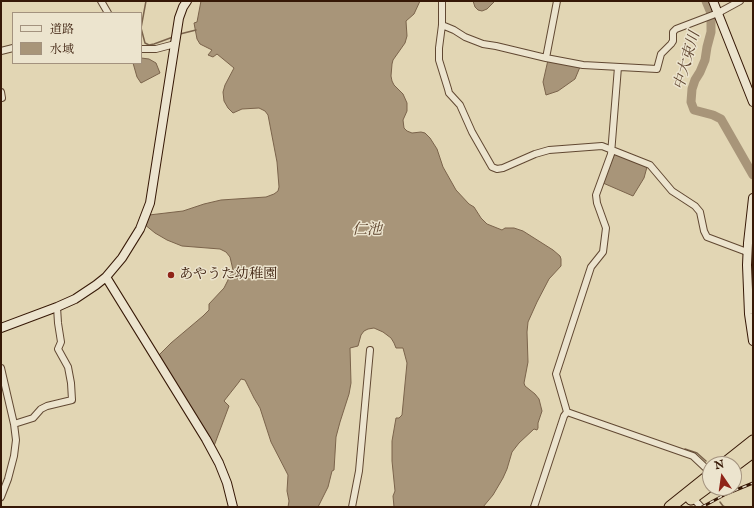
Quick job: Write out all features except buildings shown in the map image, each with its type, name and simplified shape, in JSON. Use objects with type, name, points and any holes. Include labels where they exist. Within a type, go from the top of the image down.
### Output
[{"type":"highway","points":[[734,456],[753,441]]},
{"type":"highway","points":[[742,460],[753,452]]},
{"type":"highway","points":[[670,507],[702,481]]},
{"type":"highway","points":[[682,507],[702,491]]},
{"type":"street","points":[[101,1],[107,12]]},
{"type":"street","points":[[1,328],[75,299],[106,277],[140,229],[150,203],[179,18],[187,1]]},
{"type":"street","points":[[442,1],[442,25],[439,48],[440,60],[449,94],[460,105],[472,132],[492,167],[496,169],[503,168],[535,154],[549,150],[602,146],[650,165],[672,191],[695,206],[700,212],[704,232],[707,236],[747,252]]},
{"type":"street","points":[[546,58],[557,1]]},
{"type":"street","points":[[713,1],[714,15],[753,102]]},
{"type":"street","points":[[442,25],[465,37],[483,44],[546,58],[583,65],[657,68],[661,54],[673,41],[673,32],[676,29],[714,15],[740,1]]},
{"type":"street","points":[[142,49],[156,50],[175,42]]},
{"type":"street","points":[[1,50],[12,48]]},
{"type":"street","points":[[534,507],[564,416],[567,412],[556,374],[591,267],[603,252],[606,228],[597,203],[596,195],[611,154],[618,67]]},
{"type":"street","points":[[753,198],[747,252],[749,314],[753,341]]},
{"type":"street","points":[[106,277],[206,439],[219,463],[227,483],[233,507]]},
{"type":"street","points":[[14,424],[33,418],[41,409],[47,406],[72,400],[68,367],[58,349],[61,342],[57,307]]},
{"type":"street","points":[[352,507],[359,471],[370,350]]},
{"type":"street","points":[[1,368],[14,424],[16,440],[14,456],[8,479],[1,497]]},
{"type":"street","points":[[567,412],[693,456],[702,464]]},
{"type":"street","points":[[693,498],[701,507]]},
{"type":"water","name":"仁池","points":[[201,1],[420,1],[414,14],[406,21],[407,36],[405,43],[393,60],[392,64],[392,81],[403,94],[407,103],[407,111],[403,120],[404,128],[412,133],[425,133],[430,138],[437,149],[443,167],[456,190],[469,204],[474,207],[487,224],[502,230],[505,228],[514,228],[523,231],[553,250],[560,256],[561,259],[561,266],[549,279],[528,322],[528,362],[524,383],[525,386],[539,399],[542,411],[538,428],[537,430],[534,429],[512,452],[503,478],[493,495],[483,507],[394,507],[393,496],[395,491],[392,441],[396,418],[399,418],[402,415],[407,363],[403,348],[396,348],[391,338],[383,332],[374,328],[368,329],[361,335],[358,346],[350,348],[351,383],[336,437],[334,470],[332,471],[328,487],[318,507],[288,507],[288,475],[271,442],[260,408],[245,380],[241,379],[224,401],[229,406],[214,446],[159,355],[209,310],[209,304],[224,288],[233,270],[230,257],[226,252],[220,249],[182,246],[155,233],[144,224],[149,215],[183,211],[221,200],[266,197],[278,191],[279,187],[277,162],[268,115],[265,111],[259,108],[242,109],[233,113],[228,108],[224,101],[223,92],[234,68],[217,54],[213,57],[208,55],[212,50],[200,44],[197,39],[194,23],[197,22]]},
{"type":"water","points":[[473,1],[495,1],[487,9],[482,11],[475,7]]},
{"type":"water","points":[[142,58],[149,59],[156,63],[160,73],[141,83],[137,77],[133,64],[142,64]]},
{"type":"water","points":[[548,60],[580,67],[575,79],[558,91],[546,95],[543,82]]},
{"type":"water","points":[[615,153],[647,167],[644,178],[633,196],[603,183]]},
{"type":"waterway","points":[[142,23],[146,1]]},
{"type":"waterway","name":"中大束川","points":[[706,1],[711,13],[711,32],[705,60],[692,89],[691,102],[694,110],[713,115],[721,119],[753,175]]},
{"type":"waterway","points":[[180,34],[196,30]]},
{"type":"waterway","points":[[142,32],[145,43],[149,45],[173,37]]},
{"type":"waterway","points":[[685,449],[697,453],[702,457]]},
{"type":"waterway","points":[[720,502],[725,507]]},
{"type":"railway","points":[[702,507],[726,494],[753,483]]},
{"type":"place","name":"あやうた幼稚園","points":[[171,275]]}]
